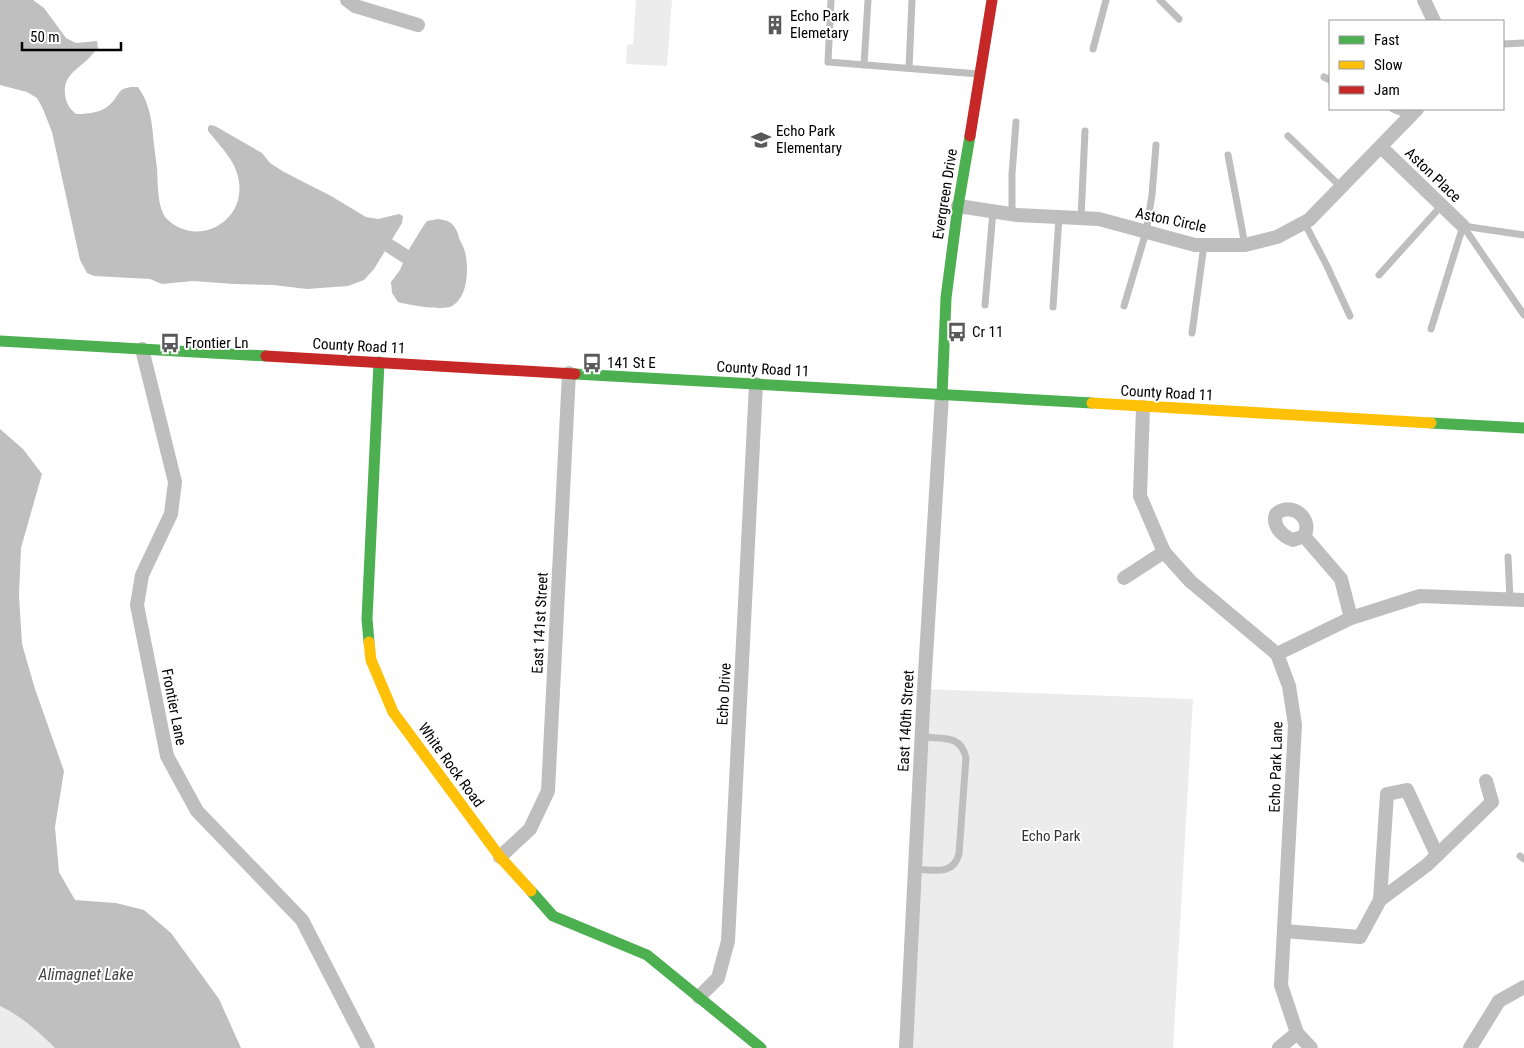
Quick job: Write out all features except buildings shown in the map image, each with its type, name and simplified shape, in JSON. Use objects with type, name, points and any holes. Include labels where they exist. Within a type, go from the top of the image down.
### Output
[{"type":"street","points":[[347,0],[355,6],[418,25]]},
{"type":"street","name":"Evergreen Drive","points":[[942,395],[946,298],[958,206],[992,0]]},
{"type":"street","points":[[1424,0],[1434,20]]},
{"type":"street","name":"Aston Circle","points":[[958,206],[1012,214],[1099,219],[1196,244],[1244,245],[1277,237],[1309,220],[1414,112]]},
{"type":"street","name":"Aston Place","points":[[1381,147],[1463,226]]},
{"type":"street","name":"County Road 11","points":[[0,341],[1524,428]]},
{"type":"street","name":"Frontier Lane","points":[[142,349],[175,482],[171,514],[142,575],[137,605],[167,756],[197,811],[302,920],[368,1048]]},
{"type":"street","name":"White Rock Road","points":[[379,362],[367,619],[371,660],[393,712],[500,857],[553,916],[646,955],[761,1048]]},
{"type":"street","name":"East 141st Street","points":[[500,857],[530,829],[548,791],[569,373]]},
{"type":"street","name":"Echo Drive","points":[[699,996],[718,978],[728,941],[756,384]]},
{"type":"street","name":"East 140th Street","points":[[906,1048],[942,395]]},
{"type":"street","name":"Echo Park Lane","points":[[1143,407],[1140,496],[1164,552],[1190,581],[1277,654],[1289,686],[1296,725],[1281,985],[1296,1033],[1311,1048]]},
{"type":"street","points":[[1304,536],[1341,579],[1351,618]]},
{"type":"street","points":[[1124,578],[1164,552]]},
{"type":"street","points":[[1277,654],[1351,618],[1420,596],[1524,600]]},
{"type":"street","points":[[1284,931],[1360,937],[1380,900],[1427,865],[1492,802],[1486,781]]},
{"type":"street","points":[[1380,900],[1386,794],[1408,790],[1437,855]]},
{"type":"street","points":[[1470,1048],[1499,1001],[1524,987]]},
{"type":"street","points":[[1279,1048],[1296,1033]]},
{"type":"lane","points":[[831,0],[828,62],[980,74]]},
{"type":"lane","points":[[864,65],[868,0]]},
{"type":"lane","points":[[909,68],[912,0]]},
{"type":"lane","points":[[1093,49],[1106,0]]},
{"type":"lane","points":[[1160,0],[1179,19]]},
{"type":"lane","points":[[1504,44],[1524,43]]},
{"type":"lane","points":[[1400,110],[1414,112]]},
{"type":"lane","points":[[1012,214],[1012,174],[1016,122]]},
{"type":"lane","points":[[1081,218],[1084,131]]},
{"type":"lane","points":[[1288,136],[1341,187]]},
{"type":"lane","points":[[1124,306],[1146,232],[1152,195],[1156,146]]},
{"type":"lane","points":[[1228,155],[1244,245]]},
{"type":"lane","points":[[1378,275],[1442,206]]},
{"type":"lane","points":[[985,305],[993,211]]},
{"type":"lane","points":[[1053,307],[1059,217]]},
{"type":"lane","points":[[1304,222],[1350,316]]},
{"type":"lane","points":[[1463,226],[1524,234]]},
{"type":"lane","points":[[1463,226],[1524,315]]},
{"type":"lane","points":[[1431,329],[1463,226]]},
{"type":"lane","points":[[1192,333],[1204,245]]},
{"type":"lane","points":[[1508,557],[1510,600]]},
{"type":"lane","points":[[915,869],[943,870],[957,863],[960,854],[966,758],[960,743],[954,740],[922,737]]},
{"type":"green space","points":[[636,0],[672,0],[667,66],[626,64],[627,45],[633,44]]},
{"type":"green space","name":"Echo Park","points":[[924,689],[1193,699],[1173,1048],[907,1048]]},
{"type":"green space","points":[[0,1006],[29,1025],[55,1048],[0,1048]]},
{"type":"water","points":[[0,0],[33,0],[44,8],[66,38],[76,43],[97,41],[98,49],[71,74],[66,83],[66,100],[76,114],[100,111],[112,103],[122,90],[138,87],[146,101],[150,115],[161,209],[167,219],[179,227],[191,231],[204,231],[216,227],[227,219],[234,209],[239,197],[238,175],[227,155],[208,131],[210,125],[215,126],[262,153],[270,163],[284,172],[331,196],[366,217],[378,219],[399,214],[403,216],[402,223],[374,269],[364,280],[348,286],[307,289],[273,285],[193,281],[162,284],[150,279],[94,276],[87,273],[80,260],[52,132],[43,109],[37,98],[27,92],[0,85]]},
{"type":"water","points":[[438,219],[447,221],[453,226],[465,250],[467,274],[461,296],[452,306],[441,308],[398,302],[392,293],[391,282],[400,270],[408,251],[427,221]]},
{"type":"water","name":"Alimagnet Lake","points":[[0,429],[23,449],[42,474],[21,548],[19,595],[22,644],[35,689],[64,771],[55,827],[59,872],[75,900],[116,903],[144,910],[171,933],[219,999],[241,1048],[55,1048],[29,1025],[0,1006]]},
{"type":"waterway","points":[[388,245],[405,256]]},
{"type":"traffic: fast","points":[[942,395],[946,298],[958,206],[970,136]]},
{"type":"traffic: fast","points":[[0,341],[266,356]]},
{"type":"traffic: fast","points":[[369,642],[367,619],[379,362]]},
{"type":"traffic: fast","points":[[575,374],[1092,403]]},
{"type":"traffic: fast","points":[[1431,423],[1524,428]]},
{"type":"traffic: fast","points":[[531,891],[553,916],[647,955],[761,1048]]},
{"type":"traffic: slow","points":[[1092,403],[1431,423]]},
{"type":"traffic: slow","points":[[369,642],[371,660],[393,712],[500,857],[531,891]]},
{"type":"traffic: jam","points":[[970,136],[992,0]]},
{"type":"traffic: jam","points":[[266,356],[575,374]]},
{"type":"place","name":"Echo Park Elemetary","points":[[775,25]]},
{"type":"place","name":"Echo Park Elementary","points":[[761,140]]},
{"type":"place","name":"Cr 11","points":[[957,332]]},
{"type":"place","name":"Frontier Ln","points":[[170,343]]},
{"type":"place","name":"141 St E","points":[[592,363]]}]
